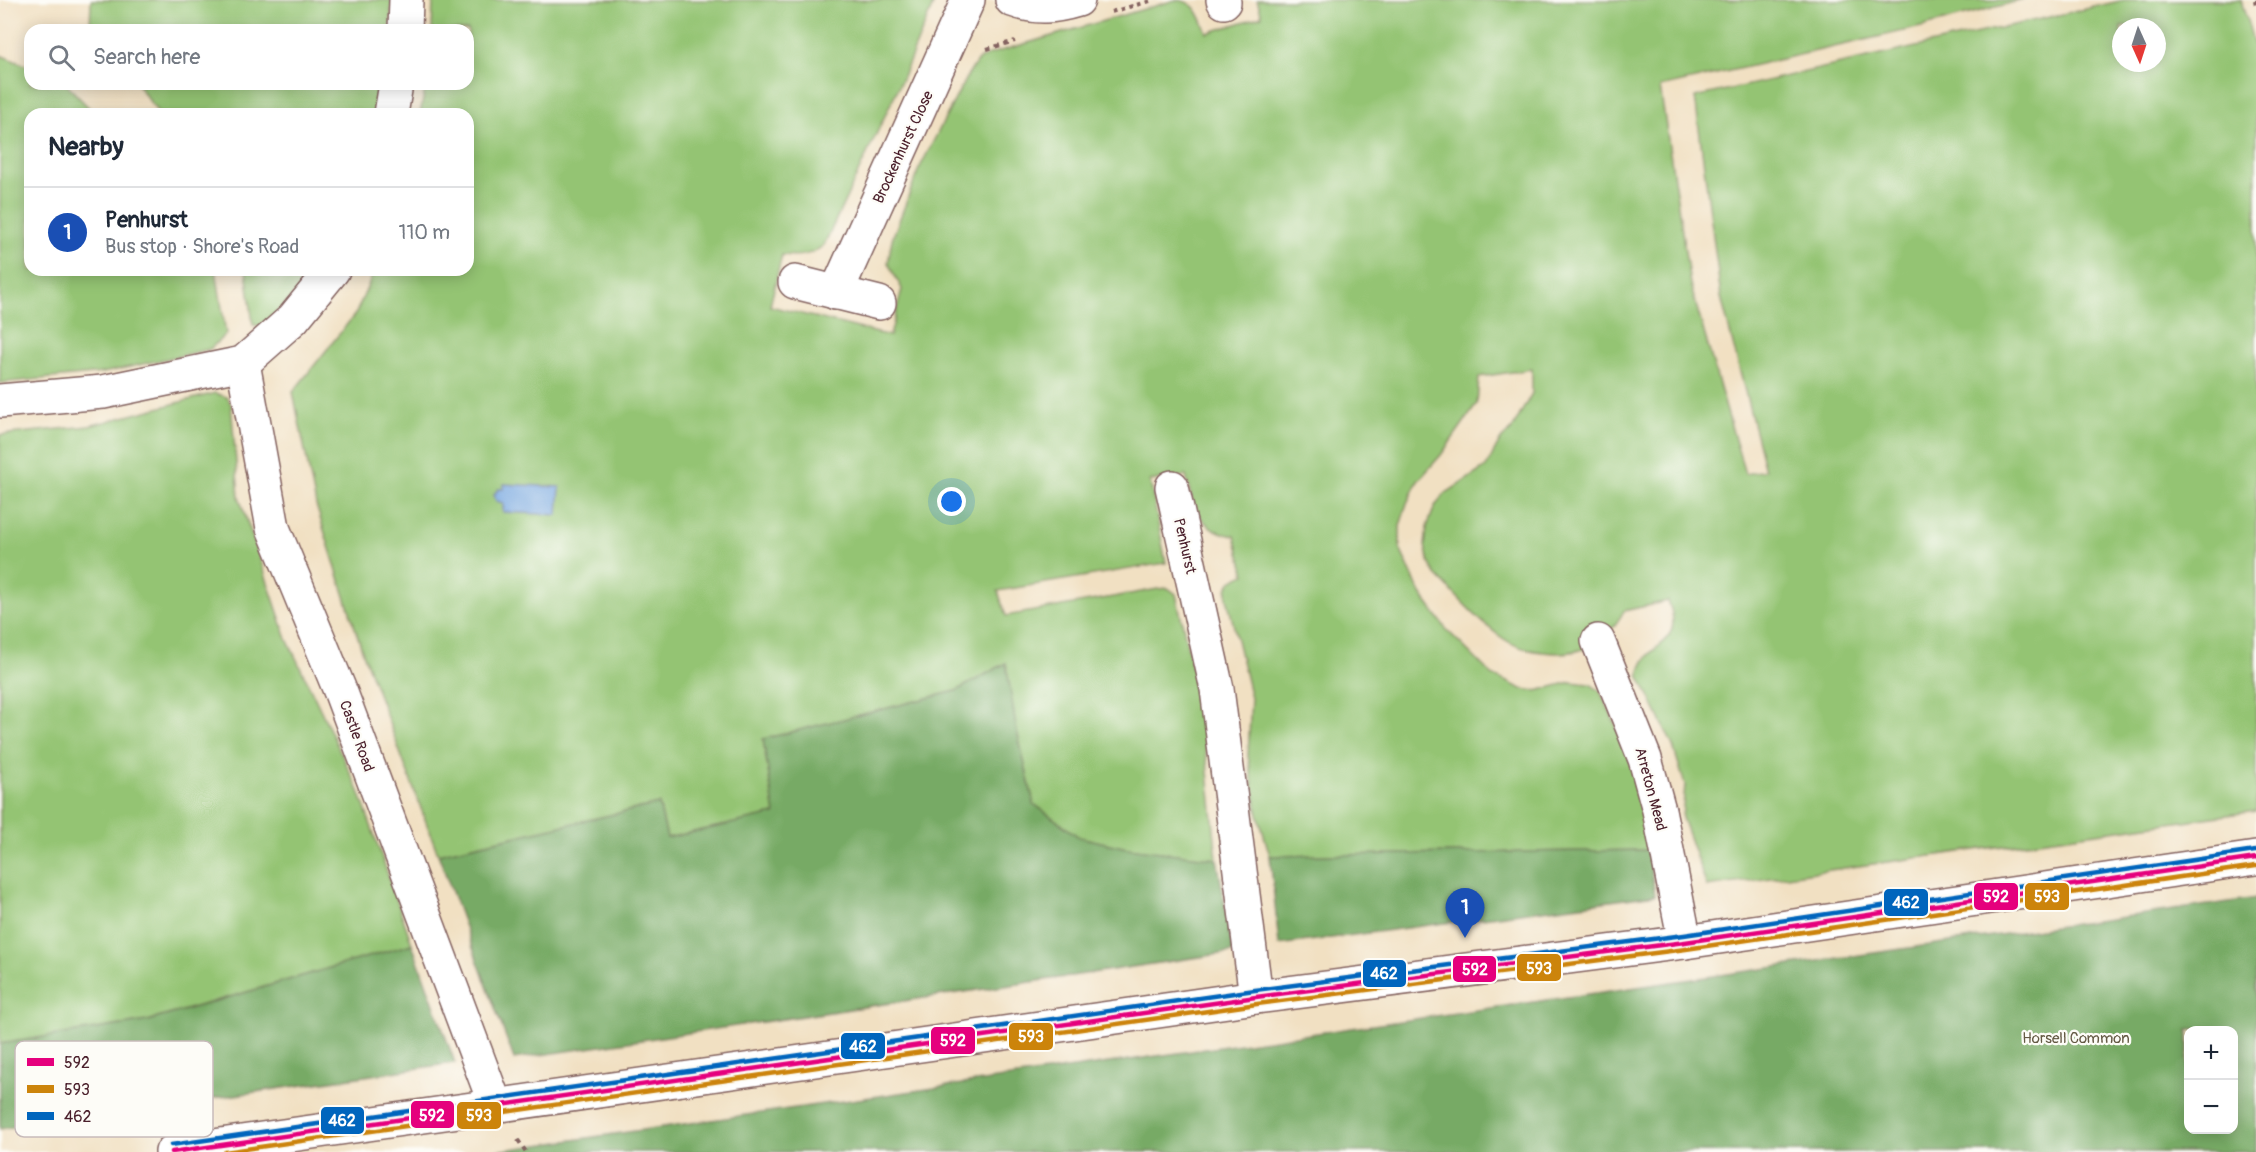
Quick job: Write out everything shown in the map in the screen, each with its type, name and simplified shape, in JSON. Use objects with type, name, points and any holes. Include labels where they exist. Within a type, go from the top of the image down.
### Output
[{"type":"street","points":[[405,24],[406,0]]},
{"type":"street","name":"Brockenhurst Close","points":[[836,292],[968,0]]},
{"type":"street","points":[[1012,0],[1038,7],[1054,7],[1078,0]]},
{"type":"street","points":[[392,108],[395,90]]},
{"type":"street","points":[[0,401],[103,392],[243,363],[293,319],[328,276]]},
{"type":"street","points":[[795,282],[879,303]]},
{"type":"street","name":"Castle Road","points":[[243,363],[273,528],[341,693],[495,1104]]},
{"type":"street","name":"Penhurst","points":[[1172,487],[1217,689],[1256,997]]},
{"type":"street","name":"Arreton Mead","points":[[1598,641],[1645,759],[1659,810],[1685,942]]},
{"type":"street","points":[[172,1152],[1256,997],[1685,942],[2256,858]]},
{"type":"path","points":[[2255,0],[2256,5]]},
{"type":"green space","points":[[91,0],[392,0],[390,24],[90,24]]},
{"type":"green space","points":[[433,0],[935,0],[899,86],[824,245],[804,255],[782,255],[770,306],[890,336],[902,289],[888,263],[892,239],[918,171],[966,78],[978,60],[990,54],[1175,0],[1193,6],[1207,33],[1262,16],[1257,0],[2022,0],[1921,27],[1660,87],[1690,284],[1745,474],[1765,470],[1721,297],[1695,97],[2124,0],[2241,0],[2256,51],[2256,811],[1707,887],[1682,818],[1685,785],[1673,746],[1639,675],[1649,655],[1669,635],[1672,616],[1668,601],[1624,611],[1607,634],[1598,642],[1583,649],[1560,653],[1535,651],[1513,644],[1486,625],[1436,575],[1429,562],[1425,546],[1427,527],[1435,506],[1446,493],[1486,467],[1501,439],[1511,431],[1532,393],[1532,369],[1479,377],[1477,404],[1441,455],[1418,481],[1407,503],[1400,526],[1400,549],[1421,594],[1447,630],[1492,675],[1522,689],[1536,691],[1571,682],[1590,684],[1600,691],[1632,760],[1648,850],[1270,856],[1258,815],[1248,756],[1251,698],[1227,598],[1227,588],[1230,582],[1245,574],[1235,536],[1213,529],[1206,523],[1195,507],[1186,476],[1150,481],[1166,563],[998,591],[1006,616],[1158,589],[1168,588],[1176,594],[1202,713],[1217,859],[1127,848],[1079,837],[1034,804],[1016,727],[1006,663],[956,691],[763,739],[775,814],[667,838],[659,804],[438,854],[363,653],[316,505],[293,392],[356,313],[372,276],[474,276],[474,108],[421,108],[425,90],[474,90],[474,24],[432,24]]},
{"type":"green space","points":[[0,55],[24,65],[24,90],[72,90],[89,108],[24,108],[24,276],[217,276],[226,334],[210,349],[103,373],[0,383]]},
{"type":"green space","points":[[141,90],[385,90],[382,108],[155,108]]},
{"type":"green space","points":[[247,276],[313,276],[263,326],[253,325]]},
{"type":"green space","points":[[215,393],[227,397],[231,404],[239,497],[287,639],[359,791],[412,944],[147,1021],[0,1044],[0,435],[89,426]]},
{"type":"green space","points":[[1006,663],[1016,727],[1034,804],[1079,837],[1127,848],[1217,859],[1233,952],[514,1059],[438,854],[659,804],[667,838],[775,814],[763,739],[956,691]]},
{"type":"green space","points":[[1648,850],[1655,895],[1279,945],[1270,856]]},
{"type":"green space","name":"Horsell Common","points":[[2256,898],[2256,1152],[489,1152]]},
{"type":"green space","points":[[412,944],[455,1063],[213,1098],[213,1041],[19,1041],[148,1021]]},
{"type":"green space","points":[[15,1042],[15,1127],[0,1129],[0,1044]]},
{"type":"water","points":[[504,484],[560,487],[558,515],[503,512],[503,503],[496,501],[494,495],[498,489],[503,489]]},
{"type":"transit line","name":"462","points":[[171,1145],[1255,990],[1684,935],[2255,851]]},
{"type":"transit line","name":"592","points":[[172,1152],[1256,997],[1685,942],[2256,858]]},
{"type":"transit line","name":"593","points":[[225,1152],[1257,1004],[1686,949],[2256,866]]},
{"type":"place","name":"Penhurst","points":[[1465,938]]}]
